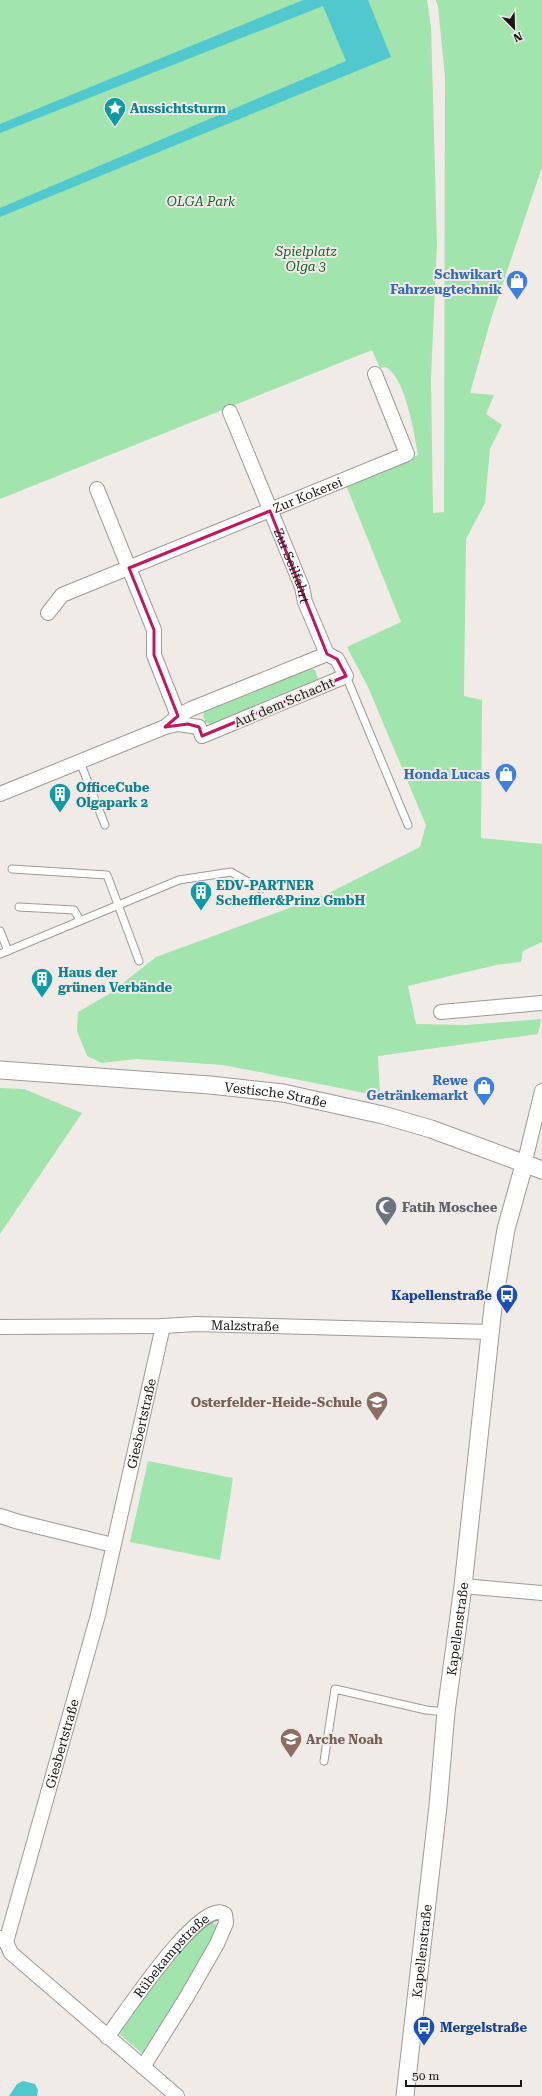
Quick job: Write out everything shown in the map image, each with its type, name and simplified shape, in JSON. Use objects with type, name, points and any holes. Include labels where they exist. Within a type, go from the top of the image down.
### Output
[{"type":"street","name":"Zur Kokerei","points":[[48,613],[62,595],[407,454],[375,374]]},
{"type":"street","name":"Zur Seilfahrt","points":[[230,412],[302,587],[305,602],[327,654]]},
{"type":"street","points":[[97,489],[154,630],[154,655],[178,716]]},
{"type":"street","name":"Auf dem Schacht","points":[[0,794],[165,727],[188,724],[199,726],[202,736],[346,676],[338,659],[327,654],[191,708],[178,716],[165,727]]},
{"type":"street","points":[[441,1012],[542,1003]]},
{"type":"street","name":"Vestische Straße","points":[[0,1070],[210,1085],[283,1093],[383,1115],[431,1129],[524,1165],[542,1170]]},
{"type":"street","points":[[524,1165],[542,1091]]},
{"type":"street","name":"Kapellenstraße","points":[[405,2096],[438,1806],[446,1712],[491,1332],[502,1247],[524,1165]]},
{"type":"street","name":"Malzstraße","points":[[0,1328],[163,1326],[196,1324],[491,1332]]},
{"type":"street","name":"Giesbertstraße","points":[[3,1940],[98,1615],[163,1326]]},
{"type":"street","points":[[0,1516],[19,1522],[113,1544]]},
{"type":"street","points":[[462,1586],[542,1593]]},
{"type":"street","name":"Rübekampstraße","points":[[107,2037],[185,1934],[208,1915],[219,1912],[225,1914],[226,1923],[213,1950],[143,2067]]},
{"type":"street","points":[[3,1940],[11,1953],[176,2096]]},
{"type":"lane","points":[[346,676],[408,826]]},
{"type":"lane","points":[[80,762],[105,825]]},
{"type":"lane","points":[[12,870],[107,875],[139,961]]},
{"type":"lane","points":[[0,954],[179,880],[231,872],[261,889]]},
{"type":"lane","points":[[18,907],[74,910],[80,920]]},
{"type":"lane","points":[[0,931],[8,951]]},
{"type":"lane","points":[[324,1761],[335,1689],[426,1710],[446,1712]]},
{"type":"highlighted area","points":[[270,511],[327,654],[337,659],[346,676],[202,736],[199,727],[188,724],[165,727],[178,716],[154,655],[154,630],[129,568]]},
{"type":"green space","points":[[0,0],[427,0],[431,26],[437,244],[431,378],[433,513],[444,512],[445,77],[436,0],[542,0],[542,167],[491,319],[470,393],[494,395],[486,414],[502,425],[490,449],[485,503],[466,539],[464,696],[482,700],[481,838],[542,844],[542,942],[523,951],[521,962],[496,965],[408,986],[416,1024],[467,1025],[541,1019],[538,1034],[378,1056],[380,1096],[223,1065],[136,1059],[102,1063],[87,1056],[77,1031],[78,1012],[109,994],[156,957],[327,894],[420,847],[426,825],[368,687],[347,647],[401,622],[346,485],[418,455],[404,394],[393,373],[386,367],[380,368],[372,350],[0,499]]},
{"type":"green space","points":[[308,667],[315,670],[318,679],[315,682],[212,725],[205,722],[203,715],[206,709]]},
{"type":"green space","points":[[0,1088],[24,1089],[82,1113],[0,1234]]},
{"type":"green space","points":[[148,1461],[233,1478],[220,1560],[130,1542]]},
{"type":"green space","points":[[208,1922],[220,1926],[152,2062],[115,2030],[197,1929]]},
{"type":"water","points":[[303,0],[368,0],[391,57],[0,217],[0,208],[346,61],[323,6],[0,133],[0,124]]},
{"type":"water","points":[[23,2081],[35,2084],[38,2090],[37,2096],[9,2096],[17,2084]]},
{"type":"place","name":"Aussichtsturm","points":[[115,128]]},
{"type":"place","name":"Schwikart Fahrzeugtechnik","points":[[517,300]]},
{"type":"place","name":"Honda Lucas","points":[[506,794]]},
{"type":"place","name":"OfficeCube Olgapark 2","points":[[60,814]]},
{"type":"place","name":"EDV-PARTNER Scheffler&Prinz GmbH","points":[[201,912]]},
{"type":"place","name":"Haus der grünen Verbände","points":[[42,998]]},
{"type":"place","name":"Rewe Getränkemarkt","points":[[484,1106]]},
{"type":"place","name":"Fatih Moschee","points":[[386,1226]]},
{"type":"place","name":"Kapellenstraße","points":[[507,1314]]},
{"type":"place","name":"Osterfelder-Heide-Schule","points":[[377,1422]]},
{"type":"place","name":"Arche Noah","points":[[291,1758]]},
{"type":"place","name":"Mergelstraße","points":[[424,2046]]},
{"type":"park label","name":"OLGA Park","points":[[201,201]]},
{"type":"park label","name":"Spielplatz Olga 3","points":[[306,258]]}]
